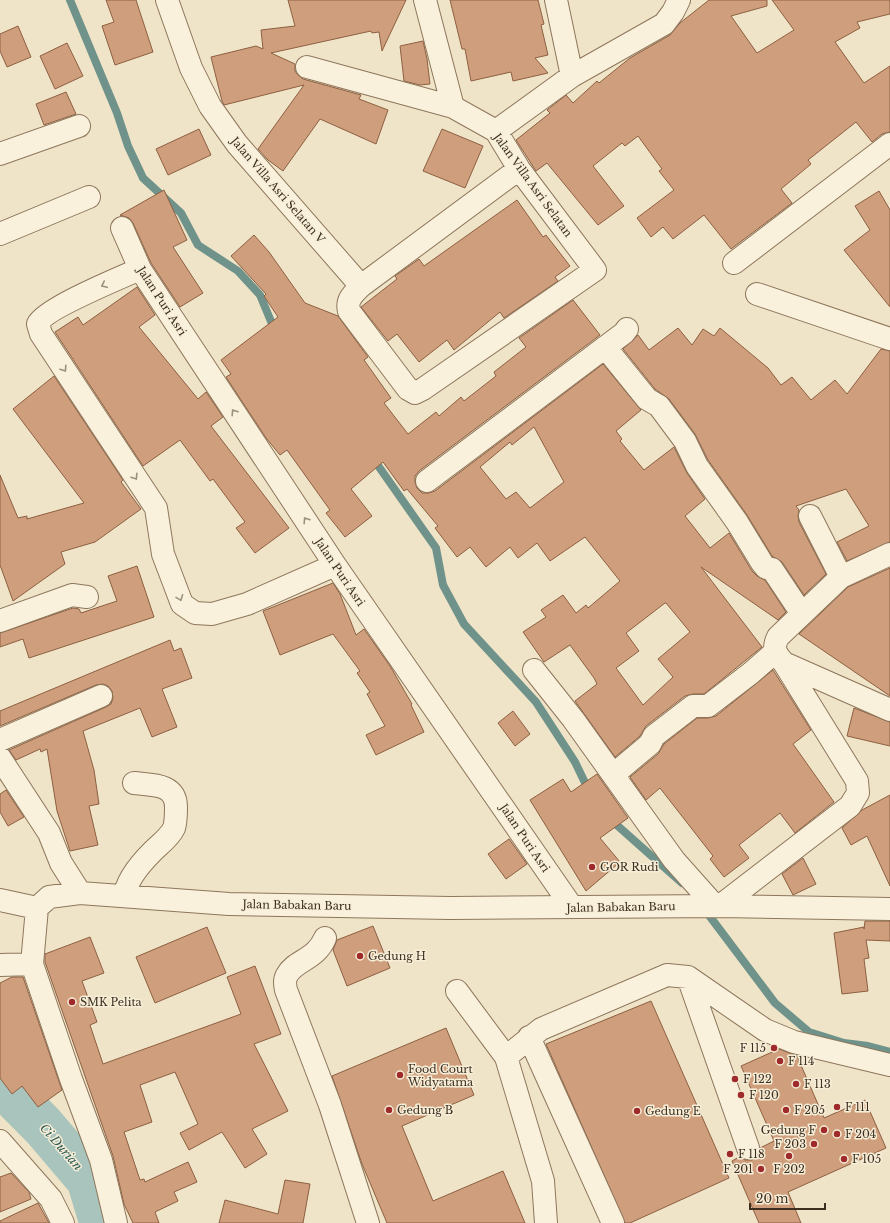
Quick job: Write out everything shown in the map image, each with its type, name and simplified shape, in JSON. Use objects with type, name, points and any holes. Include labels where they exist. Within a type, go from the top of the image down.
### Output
[{"type":"street","name":"Jalan Villa Asri Selatan V","points":[[167,0],[191,68],[210,106],[237,144],[361,286]]},
{"type":"street","points":[[425,0],[453,107]]},
{"type":"street","points":[[556,0],[572,76]]},
{"type":"street","points":[[496,131],[572,76],[664,24],[673,12],[678,0]]},
{"type":"street","name":"Jalan Villa Asri Selatan","points":[[307,67],[453,107],[496,131],[519,169],[595,270],[423,389],[414,392],[408,389],[349,312],[348,305],[351,296],[361,286]]},
{"type":"street","points":[[472,117],[534,103]]},
{"type":"street","points":[[0,154],[80,126]]},
{"type":"street","points":[[734,263],[890,144]]},
{"type":"street","points":[[361,286],[519,169]]},
{"type":"street","points":[[0,234],[89,197]]},
{"type":"street","name":"Jalan Puri Asri","points":[[122,228],[140,269],[335,565],[572,908]]},
{"type":"street","points":[[140,269],[74,299],[42,319],[38,324],[41,334],[156,508],[163,554],[182,604],[195,613],[212,614],[247,604],[335,565]]},
{"type":"street","points":[[757,294],[889,337]]},
{"type":"street","points":[[428,480],[606,347],[627,329]]},
{"type":"street","points":[[606,347],[647,399],[659,406],[686,441],[697,466],[737,522],[762,563],[766,568],[772,569],[802,614]]},
{"type":"street","points":[[810,516],[841,577]]},
{"type":"street","points":[[534,670],[573,719],[674,860],[716,906],[850,806],[858,794],[857,781],[774,646],[778,637],[841,577],[890,554]]},
{"type":"street","points":[[0,621],[72,595],[87,598]]},
{"type":"street","points":[[780,657],[890,710]]},
{"type":"street","points":[[613,775],[650,744],[654,736],[693,706],[708,706],[751,673],[780,657]]},
{"type":"street","points":[[0,740],[101,696]]},
{"type":"street","points":[[0,758],[49,833],[61,863],[80,893]]},
{"type":"street","points":[[125,896],[126,889],[142,863],[167,838],[174,828],[176,816],[176,803],[172,794],[167,788],[134,783]]},
{"type":"street","name":"Jalan Babakan Baru","points":[[37,908],[50,897],[80,893],[229,904],[572,908],[716,906],[890,909]]},
{"type":"street","points":[[0,900],[37,908],[32,964],[100,1160],[116,1223]]},
{"type":"street","points":[[325,938],[317,951],[287,974],[285,981],[286,990],[330,1105],[368,1223]]},
{"type":"street","points":[[0,965],[32,964]]},
{"type":"street","points":[[506,1058],[529,1037],[541,1029],[667,975],[688,977],[765,1030],[794,1042],[890,1065]]},
{"type":"street","points":[[688,977],[748,1148]]},
{"type":"street","points":[[457,992],[506,1058],[543,1181],[546,1223]]},
{"type":"street","points":[[529,1037],[613,1223]]},
{"type":"street","points":[[1,1144],[51,1199],[62,1223]]},
{"type":"building","points":[[106,0],[136,0],[153,52],[115,65],[102,26],[114,22]]},
{"type":"building","points":[[288,0],[406,0],[382,51],[379,32],[372,33],[371,31],[271,53],[295,64],[295,71],[303,79],[361,95],[359,99],[388,110],[376,144],[320,119],[283,171],[268,160],[258,149],[304,85],[224,105],[211,57],[256,46],[263,49],[261,30],[295,26]]},
{"type":"building","points":[[450,0],[538,0],[544,24],[541,25],[548,55],[535,58],[548,73],[513,81],[511,72],[471,81],[465,49],[462,49]]},
{"type":"building","points":[[709,0],[767,0],[767,6],[731,16],[757,53],[794,30],[772,0],[890,0],[890,14],[857,22],[860,28],[835,42],[864,83],[890,66],[890,132],[882,134],[872,142],[856,122],[808,160],[811,164],[781,189],[792,203],[731,249],[704,215],[673,239],[663,227],[651,237],[637,218],[674,190],[659,171],[662,169],[638,136],[625,146],[622,143],[593,166],[624,206],[598,225],[547,163],[536,171],[516,140],[550,113],[547,110],[566,95],[573,103],[597,81],[599,83],[630,58],[670,35],[680,23]]},
{"type":"building","points":[[18,26],[31,57],[7,67],[0,51],[0,34]]},
{"type":"building","points":[[423,41],[430,84],[420,85],[404,81],[400,46]]},
{"type":"building","points":[[67,43],[83,76],[55,89],[40,56]]},
{"type":"building","points":[[66,92],[76,114],[44,125],[36,104]]},
{"type":"building","points":[[199,129],[211,155],[168,175],[156,149]]},
{"type":"building","points":[[442,129],[483,146],[465,188],[423,171]]},
{"type":"building","points":[[164,190],[187,240],[173,247],[203,293],[180,307],[151,263],[133,223],[129,218],[120,215]]},
{"type":"building","points":[[879,191],[890,210],[890,307],[844,250],[870,230],[855,206]]},
{"type":"building","points":[[517,200],[543,237],[546,235],[570,266],[555,277],[558,281],[504,318],[500,312],[454,350],[447,340],[419,362],[397,334],[388,341],[361,307],[397,279],[395,276],[419,259],[424,266]]},
{"type":"building","points":[[254,235],[269,252],[305,303],[338,316],[368,357],[364,360],[391,398],[384,403],[408,434],[436,412],[439,416],[461,397],[464,401],[496,376],[494,372],[526,347],[519,338],[573,300],[600,335],[419,471],[415,476],[417,488],[422,493],[435,491],[603,364],[641,410],[616,431],[622,439],[620,441],[644,470],[674,447],[687,473],[705,499],[685,516],[710,548],[729,533],[752,571],[757,576],[765,580],[786,612],[778,620],[701,567],[762,647],[704,694],[685,696],[646,726],[640,736],[615,757],[575,701],[597,684],[570,645],[544,662],[523,632],[546,617],[541,610],[563,595],[576,613],[586,605],[588,608],[620,581],[585,537],[550,561],[537,543],[518,558],[510,547],[486,567],[470,547],[457,557],[435,528],[438,526],[407,489],[404,491],[383,462],[351,489],[372,516],[345,537],[326,513],[330,510],[287,450],[280,455],[266,438],[226,377],[231,374],[221,360],[278,317],[264,296],[266,294],[231,256]],"holes":[[[534,427],[564,482],[530,508],[516,492],[506,499],[480,467],[510,442],[512,445]],[[665,603],[690,632],[658,659],[673,677],[643,705],[616,668],[639,651],[626,633]]]},
{"type":"building","points":[[137,287],[155,315],[139,327],[198,399],[206,392],[223,417],[211,426],[289,528],[255,553],[236,528],[245,522],[213,479],[210,481],[180,440],[143,466],[55,332],[78,317],[83,325]]},
{"type":"building","points":[[678,328],[692,345],[703,329],[714,336],[720,328],[768,368],[781,385],[792,377],[811,400],[835,380],[847,394],[881,349],[890,351],[890,542],[847,561],[837,542],[869,526],[846,489],[796,506],[799,510],[799,522],[826,574],[804,595],[782,562],[772,556],[747,515],[708,460],[695,434],[669,399],[655,389],[623,349],[638,335],[649,350]]},
{"type":"building","points":[[54,376],[123,480],[121,482],[141,509],[95,542],[61,552],[65,564],[13,601],[0,565],[0,475],[18,518],[27,516],[27,519],[84,503],[13,409]]},
{"type":"building","points":[[137,566],[154,617],[29,658],[23,639],[0,647],[0,633],[73,608],[79,609],[81,613],[117,601],[108,576]]},
{"type":"building","points":[[890,568],[890,696],[799,634],[848,587]]},
{"type":"building","points":[[333,583],[340,594],[356,635],[364,629],[390,666],[412,704],[411,705],[424,732],[376,755],[366,735],[385,726],[367,694],[370,692],[357,673],[360,671],[333,634],[280,655],[263,611]]},
{"type":"building","points":[[170,640],[174,651],[181,648],[192,678],[162,689],[177,727],[152,737],[140,708],[83,731],[94,770],[99,804],[89,806],[98,845],[70,851],[57,811],[47,749],[41,752],[40,749],[16,760],[9,750],[106,707],[111,704],[113,698],[112,691],[108,686],[103,684],[96,685],[0,726],[0,711]]},
{"type":"building","points":[[773,670],[811,730],[793,744],[834,802],[795,833],[780,813],[739,845],[749,858],[724,877],[710,859],[713,856],[660,788],[646,800],[630,777],[658,754],[664,744],[697,718],[716,716]]},
{"type":"building","points":[[854,708],[890,722],[890,746],[847,736]]},
{"type":"building","points":[[513,711],[530,734],[515,746],[498,723]]},
{"type":"building","points":[[597,774],[628,818],[600,838],[620,862],[586,891],[530,800],[563,779],[571,792]]},
{"type":"building","points":[[6,790],[24,817],[8,826],[0,812],[0,794]]},
{"type":"building","points":[[890,795],[890,886],[867,836],[851,845],[842,828],[862,810]]},
{"type":"building","points":[[509,839],[527,864],[506,879],[488,854]]},
{"type":"building","points":[[803,858],[816,884],[793,895],[782,874]]},
{"type":"building","points":[[865,921],[890,921],[890,941],[866,940],[869,958],[864,959],[868,991],[842,994],[834,933],[864,927],[864,929]]},
{"type":"building","name":"Gedung H","points":[[373,926],[390,968],[347,986],[333,950],[337,940]]},
{"type":"building","points":[[207,927],[226,973],[155,1003],[136,957]]},
{"type":"building","points":[[90,937],[104,973],[82,981],[97,1022],[90,1025],[103,1064],[241,1014],[227,977],[255,966],[281,1034],[254,1044],[288,1111],[252,1129],[267,1154],[245,1168],[222,1132],[189,1150],[180,1133],[198,1124],[175,1072],[140,1085],[152,1122],[124,1132],[140,1180],[144,1179],[145,1182],[188,1162],[197,1182],[174,1192],[178,1201],[155,1212],[159,1223],[133,1223],[124,1204],[113,1156],[45,962],[45,954]]},
{"type":"building","points":[[12,977],[23,977],[62,1090],[38,1107],[22,1086],[12,1094],[0,1078],[0,983]]},
{"type":"building","name":"Gedung E","points":[[651,1001],[729,1178],[630,1223],[625,1223],[546,1044]]},
{"type":"building","name":"Gedung B","points":[[446,1028],[474,1095],[402,1126],[433,1201],[503,1171],[525,1223],[387,1223],[362,1164],[332,1076]]},
{"type":"building","name":"Gedung F","points":[[779,1049],[797,1056],[824,1118],[865,1100],[886,1148],[788,1192],[801,1223],[759,1223],[732,1161],[739,1157],[745,1160],[752,1160],[758,1156],[760,1148],[774,1141],[741,1066]]},
{"type":"building","points":[[11,1173],[29,1192],[31,1199],[0,1212],[0,1177]]},
{"type":"building","points":[[285,1180],[310,1184],[303,1223],[219,1223],[225,1200],[278,1214]]},
{"type":"building","points":[[38,1203],[49,1223],[0,1223],[0,1221]]},
{"type":"waterway","points":[[70,0],[117,113],[128,146],[143,178],[181,213],[198,245],[238,271],[260,295],[275,331]]},
{"type":"waterway","points":[[372,457],[436,548],[443,585],[464,624],[536,702],[575,762],[589,791]]},
{"type":"waterway","points":[[610,819],[682,883]]},
{"type":"waterway","points":[[705,910],[775,1003],[809,1032],[844,1043],[868,1046],[890,1052]]},
{"type":"waterway","name":"Ci Durian","points":[[0,1083],[43,1126],[89,1180],[102,1223]]},
{"type":"place","name":"GOR Rudi","points":[[592,867]]},
{"type":"place","name":"Gedung H","points":[[360,956]]},
{"type":"place","name":"SMK Pelita","points":[[72,1002]]},
{"type":"place","name":"F 115","points":[[774,1048]]},
{"type":"place","name":"F 114","points":[[780,1061]]},
{"type":"place","name":"Food Court Widyatama","points":[[400,1075]]},
{"type":"place","name":"F 122","points":[[735,1079]]},
{"type":"place","name":"F 113","points":[[796,1084]]},
{"type":"place","name":"F 120","points":[[741,1095]]},
{"type":"place","name":"F 111","points":[[837,1107]]},
{"type":"place","name":"Gedung B","points":[[389,1110]]},
{"type":"place","name":"F 205","points":[[786,1110]]},
{"type":"place","name":"Gedung E","points":[[637,1111]]},
{"type":"place","name":"Gedung F","points":[[824,1130]]},
{"type":"place","name":"F 204","points":[[837,1134]]},
{"type":"place","name":"F 203","points":[[814,1144]]},
{"type":"place","name":"F 118","points":[[730,1154]]},
{"type":"place","name":"F 202","points":[[789,1156]]},
{"type":"place","name":"F 105","points":[[844,1159]]},
{"type":"place","name":"F 201","points":[[761,1169]]}]
